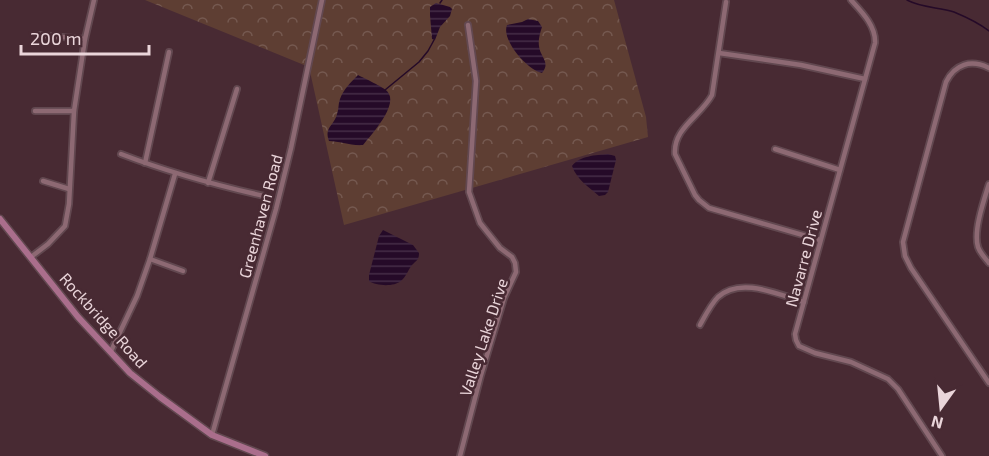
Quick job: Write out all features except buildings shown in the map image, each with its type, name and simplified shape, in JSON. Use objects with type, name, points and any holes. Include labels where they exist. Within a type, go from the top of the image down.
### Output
[{"type":"main road","name":"Rockbridge Road","points":[[0,219],[78,317],[130,373],[212,435],[265,456]]},
{"type":"street","points":[[31,257],[48,244],[65,226],[69,204],[74,111],[85,39],[94,0]]},
{"type":"street","name":"Greenhaven Road","points":[[212,435],[276,209],[322,0]]},
{"type":"street","name":"Navarre Drive","points":[[851,0],[872,25],[876,43],[820,240],[795,334],[796,340],[799,346],[815,353],[851,362],[888,379],[898,389],[942,456]]},
{"type":"street","points":[[726,2],[712,95],[675,141],[675,154],[695,195],[704,205],[716,211],[820,240]]},
{"type":"street","name":"Valley Lake Drive","points":[[460,456],[504,298],[516,272],[512,257],[500,248],[480,223],[469,192],[476,81],[468,25]]},
{"type":"street","points":[[40,35],[85,39]]},
{"type":"street","points":[[145,163],[169,52]]},
{"type":"street","points":[[719,53],[801,65],[865,79]]},
{"type":"street","points":[[989,68],[969,63],[958,67],[949,76],[903,242],[910,268],[989,383]]},
{"type":"street","points":[[208,183],[237,89]]},
{"type":"street","points":[[35,111],[74,111]]},
{"type":"street","points":[[775,149],[840,170]]},
{"type":"street","points":[[120,154],[175,174],[264,196]]},
{"type":"street","points":[[111,351],[137,296],[175,174]]},
{"type":"street","points":[[43,181],[69,189]]},
{"type":"street","points":[[989,184],[977,231],[977,244],[989,263]]},
{"type":"street","points":[[150,259],[183,271]]},
{"type":"street","points":[[700,325],[716,298],[726,291],[739,287],[752,287],[804,302]]},
{"type":"green space","points":[[145,0],[614,0],[646,117],[648,137],[344,225],[309,67]]},
{"type":"shaded area","points":[[436,3],[452,9],[450,16],[440,27],[435,40],[432,39],[430,7]]},
{"type":"shaded area","points":[[528,19],[538,21],[542,27],[539,44],[545,66],[542,73],[529,66],[517,54],[511,46],[506,31],[507,25]]},
{"type":"shaded area","points":[[358,75],[387,91],[390,104],[387,111],[378,127],[363,145],[329,141],[329,129],[336,118],[341,96]]},
{"type":"shaded area","points":[[608,154],[615,156],[616,160],[608,192],[599,196],[580,179],[572,166],[583,158]]},
{"type":"shaded area","points":[[383,230],[413,245],[419,253],[419,257],[403,279],[390,285],[369,281],[379,236]]},
{"type":"waterway","points":[[907,0],[919,5],[954,12],[989,31]]},
{"type":"waterway","points":[[385,90],[419,62],[434,40]]}]
